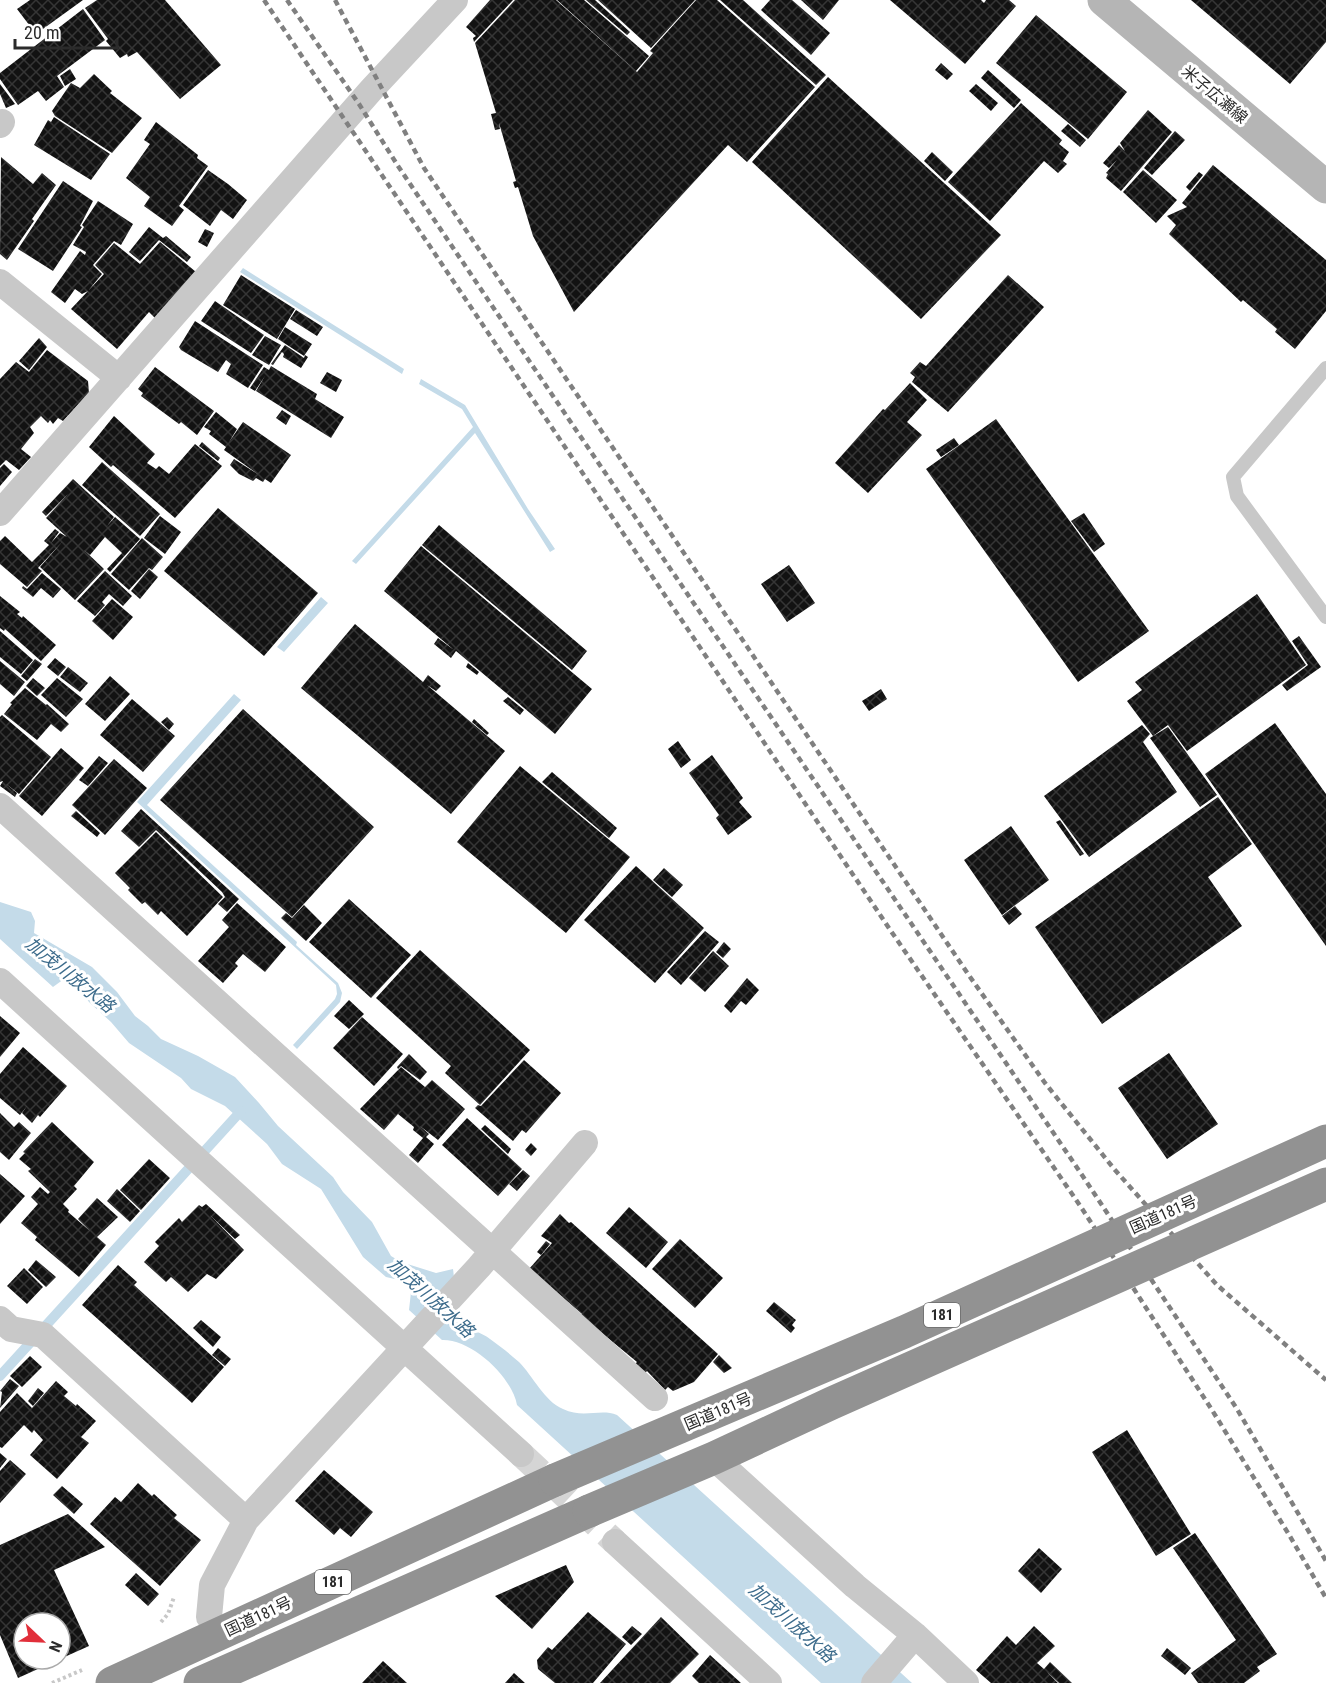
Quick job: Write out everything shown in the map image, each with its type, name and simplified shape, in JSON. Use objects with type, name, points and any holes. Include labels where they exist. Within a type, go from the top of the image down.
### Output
[{"type":"highway","name":"国道181号","points":[[112,1683],[555,1480],[904,1332],[1326,1140]]},
{"type":"highway","name":"181","points":[[200,1683],[714,1458],[854,1393],[1326,1184]]},
{"type":"main road","name":"米子広瀬線","points":[[1104,0],[1326,187]]},
{"type":"street","points":[[0,513],[332,135],[454,0]]},
{"type":"street","points":[[0,282],[119,378]]},
{"type":"street","points":[[0,806],[485,1259],[655,1398]]},
{"type":"street","points":[[0,981],[407,1343],[521,1454]]},
{"type":"street","points":[[209,1617],[212,1585],[246,1520],[485,1259],[585,1143]]},
{"type":"street","points":[[0,1319],[11,1329],[43,1335],[246,1520]]},
{"type":"street","points":[[714,1458],[855,1586],[908,1643],[966,1683]]},
{"type":"street","points":[[615,1542],[769,1683]]},
{"type":"street","points":[[874,1683],[908,1643]]},
{"type":"lane","points":[[1326,368],[1233,477],[1237,496],[1326,617]]},
{"type":"water","points":[[243,268],[404,369],[402,374],[240,272]]},
{"type":"water","points":[[421,379],[465,405],[555,549],[550,552],[475,433],[356,564],[352,561],[473,427],[462,409],[419,384]]},
{"type":"water","points":[[321,597],[328,603],[284,652],[277,647]]},
{"type":"water","points":[[234,694],[241,700],[147,805],[297,942],[296,945],[338,983],[342,993],[340,1002],[297,1049],[293,1045],[335,999],[336,985],[137,802]]},
{"type":"water","name":"加茂川放水路","points":[[0,902],[31,912],[35,921],[34,933],[92,967],[117,992],[135,1016],[161,1039],[235,1077],[278,1126],[333,1177],[343,1192],[372,1222],[391,1256],[401,1262],[436,1273],[453,1269],[457,1309],[464,1323],[490,1339],[519,1362],[550,1400],[571,1412],[617,1415],[912,1683],[821,1683],[517,1405],[514,1394],[507,1383],[489,1362],[466,1346],[454,1341],[442,1340],[409,1310],[411,1292],[407,1285],[399,1280],[386,1277],[363,1257],[321,1189],[282,1164],[267,1144],[225,1106],[191,1089],[181,1078],[129,1043],[89,1002],[75,983],[64,979],[53,987],[0,939]]},
{"type":"building","points":[[30,0],[83,0],[36,34],[17,9]]},
{"type":"building","points":[[97,0],[165,0],[221,65],[180,99],[137,52],[120,58],[85,8]]},
{"type":"building","points":[[490,0],[513,0],[474,42],[473,38],[476,36],[466,27]]},
{"type":"building","points":[[515,0],[556,0],[637,72],[653,53],[650,51],[696,0],[717,0],[815,87],[747,162],[728,145],[574,312],[533,236],[518,187],[515,188],[513,182],[516,181],[499,123],[500,129],[495,130],[491,114],[496,113],[475,43]]},
{"type":"building","points":[[557,0],[584,0],[649,56],[636,71]]},
{"type":"building","points":[[586,0],[595,0],[630,32],[627,35]]},
{"type":"building","points":[[598,0],[695,0],[651,48]]},
{"type":"building","points":[[720,0],[743,0],[826,75],[816,85]]},
{"type":"building","points":[[770,0],[792,0],[830,33],[811,55],[761,10]]},
{"type":"building","points":[[801,0],[839,0],[823,20]]},
{"type":"building","points":[[890,0],[981,0],[984,3],[986,0],[1009,0],[1016,6],[965,64]]},
{"type":"building","points":[[1191,0],[1326,0],[1326,42],[1290,84]]},
{"type":"building","points":[[83,9],[105,40],[57,76],[64,87],[46,101],[38,91],[18,105],[0,79],[0,73]]},
{"type":"building","points":[[1036,15],[1127,92],[1088,139],[996,63]]},
{"type":"building","points":[[941,63],[953,74],[947,80],[935,70]]},
{"type":"building","points":[[70,69],[76,79],[65,86],[60,76]]},
{"type":"building","points":[[988,70],[1021,100],[1014,108],[981,78]]},
{"type":"building","points":[[94,74],[112,91],[110,93],[142,118],[112,153],[55,116],[52,111],[71,83],[80,88]]},
{"type":"building","points":[[828,77],[1001,235],[921,319],[752,162]]},
{"type":"building","points":[[0,84],[15,104],[6,108],[0,94]]},
{"type":"building","points":[[976,84],[998,103],[991,111],[969,91]]},
{"type":"building","points":[[1021,103],[1062,140],[1059,144],[1069,152],[1063,161],[1067,164],[1058,173],[1044,161],[990,221],[948,182]]},
{"type":"building","points":[[1148,110],[1172,132],[1121,191],[1106,178],[1108,174],[1106,173],[1117,160],[1109,168],[1103,163],[1119,145],[1125,151],[1120,143]]},
{"type":"building","points":[[54,117],[110,154],[91,180],[34,145],[48,120],[51,122]]},
{"type":"building","points":[[156,122],[198,155],[197,158],[208,166],[179,206],[184,210],[172,226],[144,206],[150,197],[126,178],[150,144],[144,140]]},
{"type":"building","points":[[1068,124],[1086,140],[1080,147],[1061,131]]},
{"type":"building","points":[[1175,131],[1185,140],[1152,175],[1144,168]]},
{"type":"building","points":[[932,152],[953,172],[945,181],[924,161]]},
{"type":"building","points":[[1,157],[33,184],[42,173],[56,185],[7,260],[0,254]]},
{"type":"building","points":[[1213,165],[1326,260],[1326,311],[1295,349],[1275,332],[1277,329],[1243,300],[1241,302],[1169,234],[1176,225],[1167,216],[1187,207],[1182,203]]},
{"type":"building","points":[[208,170],[247,200],[233,219],[221,210],[210,226],[183,205]]},
{"type":"building","points":[[1143,170],[1177,200],[1156,223],[1123,192]]},
{"type":"building","points":[[1199,172],[1203,175],[1190,191],[1186,187]]},
{"type":"building","points":[[63,181],[93,201],[80,226],[82,227],[53,271],[18,249]]},
{"type":"building","points":[[98,201],[133,224],[121,245],[114,241],[93,265],[102,274],[88,291],[82,294],[75,289],[65,303],[51,292],[80,251],[85,255],[86,252],[73,245],[84,227],[82,225]]},
{"type":"building","points":[[149,227],[163,238],[166,236],[191,257],[187,262],[159,240],[140,261],[129,252]]},
{"type":"building","points":[[205,229],[214,233],[207,247],[198,242]]},
{"type":"building","points":[[160,242],[196,272],[156,319],[149,312],[117,349],[71,309],[104,274],[95,265],[114,243],[140,264]]},
{"type":"building","points":[[241,275],[295,309],[277,339],[223,305]]},
{"type":"building","points":[[1008,275],[1044,307],[948,412],[912,382],[915,377],[910,373],[920,362],[926,366]]},
{"type":"building","points":[[215,301],[264,335],[251,353],[201,321]]},
{"type":"building","points":[[296,310],[323,327],[317,336],[290,319]]},
{"type":"building","points":[[195,321],[263,365],[248,388],[226,374],[231,364],[226,360],[218,372],[181,350],[179,347]]},
{"type":"building","points":[[285,327],[312,344],[304,356],[278,339]]},
{"type":"building","points":[[265,336],[281,345],[269,365],[252,355]]},
{"type":"building","points":[[39,338],[47,347],[29,370],[19,361]]},
{"type":"building","points":[[285,345],[304,358],[305,355],[308,357],[301,368],[283,357],[282,352],[273,365],[271,364]]},
{"type":"building","points":[[47,350],[88,381],[89,393],[63,421],[58,418],[53,424],[50,420],[48,423],[41,416],[30,427],[34,433],[21,449],[31,457],[19,470],[6,460],[0,466],[0,379],[16,362],[29,372]]},
{"type":"building","points":[[271,366],[317,394],[315,399],[344,417],[331,438],[256,391],[265,376],[255,391],[250,388],[264,367],[269,370]]},
{"type":"building","points":[[155,367],[214,411],[197,435],[141,396],[143,393],[138,389]]},
{"type":"building","points":[[327,372],[342,380],[336,392],[320,383]]},
{"type":"building","points":[[910,383],[927,400],[907,422],[922,435],[868,493],[835,463],[883,409],[885,410]]},
{"type":"building","points":[[282,410],[291,416],[286,425],[276,418]]},
{"type":"building","points":[[216,412],[237,429],[229,442],[243,422],[291,455],[271,483],[265,479],[263,482],[256,478],[253,481],[239,474],[230,465],[234,459],[259,475],[224,450],[226,447],[209,434],[211,431],[204,427]]},
{"type":"building","points":[[114,416],[155,454],[147,463],[156,469],[159,466],[169,474],[195,444],[222,466],[175,518],[89,447]]},
{"type":"building","points":[[996,419],[1149,631],[1078,682],[926,469]]},
{"type":"building","points":[[954,438],[959,445],[941,457],[936,450]]},
{"type":"building","points":[[202,442],[220,458],[218,461],[199,446]]},
{"type":"building","points":[[102,462],[160,514],[140,536],[82,485]]},
{"type":"building","points":[[4,464],[12,472],[0,486],[0,468]]},
{"type":"building","points":[[73,479],[114,517],[107,526],[115,517],[140,539],[110,572],[107,569],[122,553],[105,537],[90,555],[84,550],[104,569],[75,600],[40,567],[63,541],[38,568],[42,571],[27,587],[0,564],[0,541],[5,536],[32,562],[49,545],[44,541],[55,529],[59,532],[51,543],[60,533],[67,537],[46,518],[68,494],[46,516],[42,512]]},
{"type":"building","points":[[218,508],[318,593],[264,656],[164,571]]},
{"type":"building","points":[[1084,513],[1105,544],[1094,552],[1071,521]]},
{"type":"building","points":[[160,516],[181,532],[165,554],[144,538]]},
{"type":"building","points":[[439,525],[587,651],[572,670],[422,545]]},
{"type":"building","points":[[142,538],[163,557],[152,570],[149,568],[129,590],[111,574]]},
{"type":"building","points":[[421,546],[592,689],[555,734],[456,651],[451,658],[434,644],[438,638],[454,650],[384,591]]},
{"type":"building","points":[[789,565],[815,603],[787,622],[761,584]]},
{"type":"building","points":[[149,569],[158,577],[140,599],[131,591]]},
{"type":"building","points":[[105,571],[132,596],[123,606],[109,594],[102,602],[105,605],[95,616],[77,601]]},
{"type":"building","points":[[42,573],[61,589],[53,598],[41,588],[33,597],[22,588],[23,586],[27,589]]},
{"type":"building","points":[[1257,594],[1306,665],[1187,751],[1168,725],[1153,736],[1127,701],[1142,690],[1135,682]]},
{"type":"building","points":[[0,596],[20,612],[17,614],[22,618],[23,616],[56,645],[41,661],[5,629],[4,631],[0,628]]},
{"type":"building","points":[[112,599],[133,617],[113,640],[92,621]]},
{"type":"building","points":[[355,624],[423,682],[428,675],[441,686],[436,691],[427,685],[505,751],[451,814],[301,688]]},
{"type":"building","points":[[0,631],[33,660],[21,674],[0,657]]},
{"type":"building","points":[[1299,636],[1321,667],[1287,691],[1282,685],[1308,665],[1292,641]]},
{"type":"building","points":[[55,658],[66,667],[58,676],[47,667]]},
{"type":"building","points":[[35,659],[42,664],[27,681],[21,676]]},
{"type":"building","points":[[0,661],[25,682],[14,696],[0,684]]},
{"type":"building","points":[[468,663],[479,672],[477,675],[466,667]]},
{"type":"building","points":[[68,667],[88,683],[80,692],[60,677]]},
{"type":"building","points":[[110,676],[130,694],[105,721],[85,704]]},
{"type":"building","points":[[33,678],[45,688],[37,696],[26,686]]},
{"type":"building","points":[[57,678],[83,699],[66,717],[41,695]]},
{"type":"building","points":[[25,688],[69,724],[61,732],[51,724],[37,740],[4,714],[12,704],[10,703]]},
{"type":"building","points":[[881,689],[887,699],[869,711],[862,701]]},
{"type":"building","points":[[508,697],[524,710],[520,715],[503,701]]},
{"type":"building","points":[[132,699],[175,736],[143,772],[100,735]]},
{"type":"building","points":[[243,709],[374,827],[292,917],[160,800]]},
{"type":"building","points":[[2,715],[51,757],[19,794],[5,783],[17,793],[15,797],[0,786],[3,781],[0,782],[0,717]]},
{"type":"building","points":[[167,717],[174,724],[169,730],[161,722]]},
{"type":"building","points":[[474,719],[489,733],[487,735],[472,722]]},
{"type":"building","points":[[1275,723],[1326,794],[1326,946],[1205,774]]},
{"type":"building","points":[[1142,725],[1150,734],[1143,742],[1177,792],[1089,857],[1044,796]]},
{"type":"building","points":[[1168,727],[1217,795],[1200,807],[1150,738]]},
{"type":"building","points":[[678,741],[691,760],[681,768],[668,749]]},
{"type":"building","points":[[61,748],[84,768],[42,816],[19,796]]},
{"type":"building","points":[[712,755],[743,798],[739,802],[752,817],[728,835],[716,818],[719,815],[689,773]]},
{"type":"building","points":[[99,756],[108,763],[88,786],[79,780]]},
{"type":"building","points":[[114,759],[147,788],[105,835],[72,805]]},
{"type":"building","points":[[520,766],[630,857],[566,933],[457,842]]},
{"type":"building","points":[[552,772],[617,828],[609,838],[542,782]]},
{"type":"building","points":[[1218,797],[1252,844],[1208,877],[1242,926],[1102,1024],[1035,927]]},
{"type":"building","points":[[141,809],[239,899],[227,912],[218,904],[225,897],[222,892],[156,830],[139,847],[121,831]]},
{"type":"building","points":[[76,811],[100,833],[97,837],[71,816]]},
{"type":"building","points":[[1060,820],[1084,854],[1080,856],[1056,822]]},
{"type":"building","points":[[1011,826],[1049,880],[1002,915],[964,860]]},
{"type":"building","points":[[156,832],[223,897],[187,936],[161,911],[158,915],[145,902],[142,904],[115,873]]},
{"type":"building","points":[[636,866],[704,928],[655,983],[584,920]]},
{"type":"building","points":[[664,868],[683,885],[672,897],[653,880]]},
{"type":"building","points":[[349,899],[411,955],[371,998],[309,942]]},
{"type":"building","points":[[237,903],[286,947],[265,972],[243,954],[235,963],[238,966],[223,983],[198,961],[229,927],[222,920]]},
{"type":"building","points":[[304,905],[322,923],[306,941],[281,918],[286,913],[292,918]]},
{"type":"building","points":[[1015,906],[1022,914],[1009,925],[1002,916]]},
{"type":"building","points":[[705,931],[719,942],[681,985],[667,972]]},
{"type":"building","points":[[724,942],[731,949],[723,958],[716,952]]},
{"type":"building","points":[[420,950],[530,1050],[480,1105],[445,1073],[451,1066],[376,998]]},
{"type":"building","points":[[713,951],[729,966],[705,992],[689,978]]},
{"type":"building","points":[[747,978],[759,990],[746,1005],[741,1001],[731,1013],[724,1006]]},
{"type":"building","points":[[349,1000],[364,1014],[349,1029],[334,1016]]},
{"type":"building","points":[[0,1016],[20,1033],[0,1057]]},
{"type":"building","points":[[362,1017],[403,1054],[374,1086],[333,1048]]},
{"type":"building","points":[[23,1047],[67,1086],[32,1123],[22,1113],[27,1106],[20,1115],[0,1098],[0,1074]]},
{"type":"building","points":[[1169,1053],[1218,1124],[1167,1159],[1118,1088]]},
{"type":"building","points":[[409,1054],[427,1072],[420,1080],[401,1066],[398,1069],[397,1067]]},
{"type":"building","points":[[524,1060],[561,1093],[526,1133],[522,1130],[513,1141],[475,1108],[478,1105],[481,1106]]},
{"type":"building","points":[[401,1067],[425,1087],[432,1080],[465,1109],[438,1140],[420,1126],[429,1134],[426,1137],[434,1144],[418,1163],[409,1155],[423,1138],[413,1130],[414,1127],[398,1114],[384,1130],[360,1109]]},
{"type":"building","points":[[0,1113],[14,1127],[19,1122],[31,1133],[9,1160],[0,1152]]},
{"type":"building","points":[[467,1118],[522,1169],[498,1196],[442,1145]]},
{"type":"building","points":[[52,1122],[94,1162],[74,1186],[77,1189],[63,1204],[69,1210],[68,1212],[90,1231],[78,1219],[97,1198],[118,1217],[97,1237],[106,1245],[79,1277],[35,1240],[37,1237],[21,1223],[38,1204],[31,1197],[40,1187],[48,1194],[50,1192],[28,1171],[31,1169],[19,1159]]},
{"type":"building","points":[[485,1125],[511,1149],[508,1154],[481,1129]]},
{"type":"building","points":[[531,1143],[537,1149],[531,1156],[525,1150]]},
{"type":"building","points":[[149,1159],[170,1178],[141,1210],[120,1190]]},
{"type":"building","points":[[523,1170],[530,1176],[517,1191],[509,1184]]},
{"type":"building","points":[[0,1174],[25,1196],[0,1224]]},
{"type":"building","points":[[117,1189],[140,1211],[130,1222],[107,1201]]},
{"type":"building","points":[[206,1204],[240,1235],[235,1239],[210,1215],[244,1250],[216,1279],[207,1274],[188,1292],[171,1277],[166,1282],[144,1262],[159,1246],[155,1242],[179,1218],[182,1222],[199,1205],[202,1207]]},
{"type":"building","points":[[629,1207],[668,1242],[646,1268],[606,1233]]},
{"type":"building","points":[[560,1214],[718,1354],[694,1382],[673,1391],[668,1387],[665,1390],[647,1371],[645,1373],[635,1364],[637,1362],[529,1269],[552,1243],[541,1236]]},
{"type":"building","points":[[680,1239],[723,1278],[695,1308],[652,1269]]},
{"type":"building","points":[[546,1241],[550,1244],[541,1255],[537,1252]]},
{"type":"building","points":[[36,1260],[56,1277],[46,1287],[28,1270]]},
{"type":"building","points":[[118,1265],[137,1282],[134,1285],[224,1367],[192,1403],[82,1305]]},
{"type":"building","points":[[24,1268],[43,1287],[27,1304],[7,1286]]},
{"type":"building","points":[[774,1302],[796,1320],[792,1325],[795,1328],[791,1333],[766,1311]]},
{"type":"building","points":[[201,1320],[221,1337],[213,1347],[193,1328]]},
{"type":"building","points":[[218,1348],[231,1359],[225,1366],[212,1355]]},
{"type":"building","points":[[719,1355],[732,1368],[724,1373],[713,1362]]},
{"type":"building","points":[[30,1356],[42,1367],[22,1387],[10,1376]]},
{"type":"building","points":[[10,1379],[19,1386],[0,1408],[2,1392],[0,1391]]},
{"type":"building","points":[[56,1381],[68,1392],[64,1396],[96,1421],[81,1437],[89,1443],[57,1479],[30,1455],[43,1440],[34,1430],[32,1433],[24,1425],[2,1448],[0,1447],[0,1412],[17,1393],[32,1408]]},
{"type":"building","points":[[38,1388],[44,1393],[33,1406],[28,1401]]},
{"type":"building","points":[[1127,1430],[1191,1534],[1156,1556],[1092,1452]]},
{"type":"building","points":[[0,1453],[7,1459],[0,1468]]},
{"type":"building","points":[[10,1460],[26,1474],[0,1503],[0,1471]]},
{"type":"building","points":[[324,1470],[373,1512],[351,1537],[340,1528],[334,1535],[295,1501]]},
{"type":"building","points":[[138,1483],[152,1496],[154,1494],[177,1515],[174,1518],[201,1540],[160,1586],[90,1524],[115,1497],[121,1502]]},
{"type":"building","points":[[62,1486],[83,1504],[74,1514],[53,1495]]},
{"type":"building","points":[[68,1514],[105,1547],[54,1570],[89,1646],[72,1654],[72,1611],[12,1611],[12,1664],[0,1635],[0,1545]]},
{"type":"building","points":[[1195,1533],[1277,1654],[1257,1667],[1260,1671],[1244,1683],[1198,1683],[1191,1673],[1236,1640],[1173,1548]]},
{"type":"building","points":[[1039,1548],[1062,1569],[1041,1593],[1018,1571]]},
{"type":"building","points":[[566,1565],[574,1582],[532,1629],[495,1596]]},
{"type":"building","points":[[136,1573],[159,1594],[148,1606],[125,1585]]},
{"type":"building","points":[[588,1612],[626,1644],[593,1683],[555,1683],[538,1669],[537,1660],[548,1647],[552,1650]]},
{"type":"building","points":[[661,1617],[699,1654],[670,1683],[600,1683]]},
{"type":"building","points":[[632,1626],[642,1634],[631,1645],[622,1637]]},
{"type":"building","points":[[1034,1626],[1055,1646],[1037,1663],[1044,1669],[1050,1662],[1072,1683],[1059,1683],[1047,1672],[1058,1683],[991,1683],[976,1670],[1007,1636],[1016,1645]]},
{"type":"building","points":[[1167,1648],[1191,1668],[1185,1675],[1161,1656]]},
{"type":"building","points":[[710,1655],[741,1683],[699,1683],[692,1676]]},
{"type":"building","points":[[383,1661],[407,1683],[362,1683]]},
{"type":"building","points":[[15,1671],[34,1671],[18,1678]]},
{"type":"building","points":[[514,1673],[525,1683],[505,1683]]},
{"type":"waterway","points":[[0,1376],[241,1111]]},
{"type":"tunnel","points":[[521,1454],[615,1542]]},
{"type":"railway","points":[[264,0],[893,934],[1081,1207],[1212,1410],[1326,1598]]},
{"type":"railway","points":[[287,0],[1082,1175],[1237,1409],[1326,1561]]},
{"type":"railway","points":[[335,0],[424,168],[968,974],[1045,1083],[1115,1170],[1217,1285],[1326,1380]]}]
